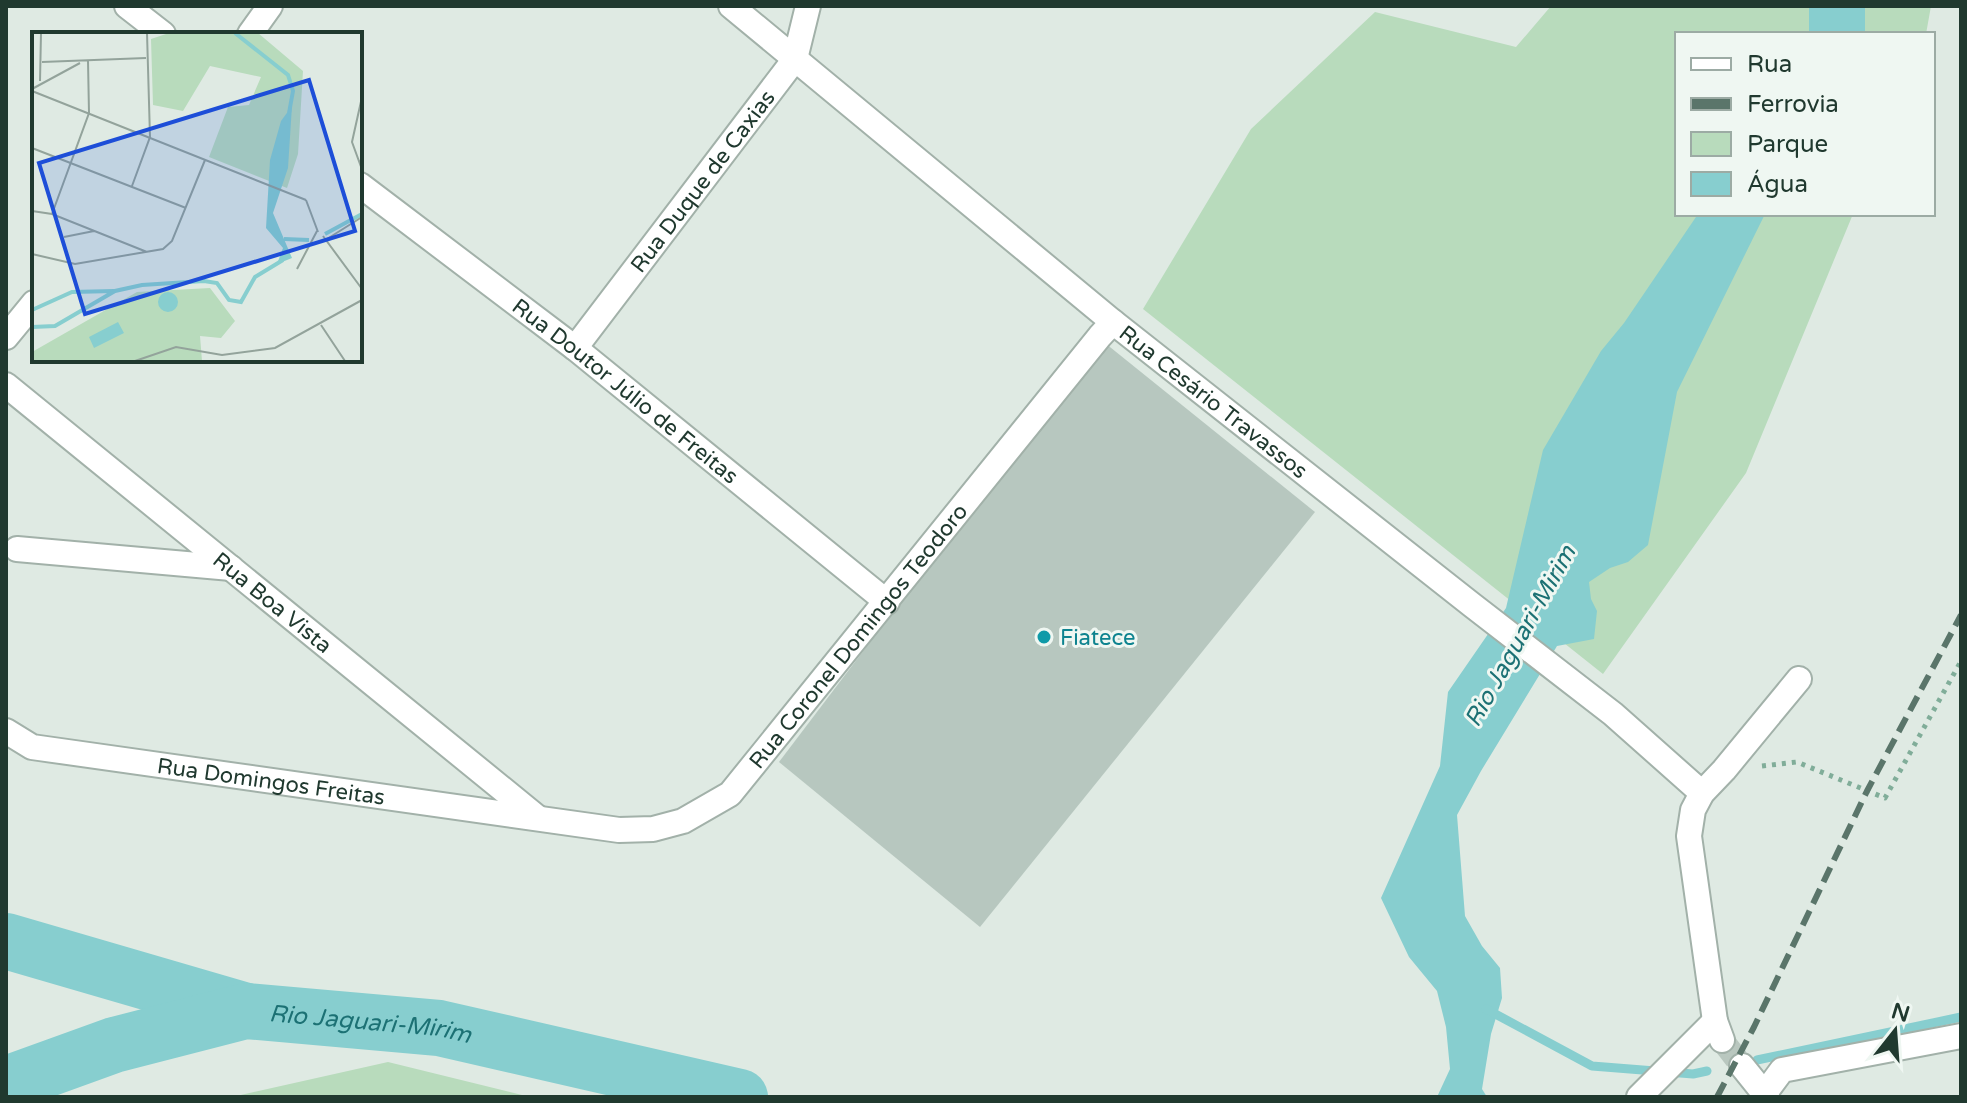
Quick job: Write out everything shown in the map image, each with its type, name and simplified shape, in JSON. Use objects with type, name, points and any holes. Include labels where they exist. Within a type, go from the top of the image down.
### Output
[{"type":"street","points":[[127,6],[160,32]]},
{"type":"street","points":[[251,32],[270,6]]},
{"type":"street","name":"Rua Cesário Travassos","points":[[731,6],[1113,322],[1613,714],[1702,793]]},
{"type":"street","name":"Rua Duque de Caxias","points":[[575,348],[795,59],[808,6]]},
{"type":"street","name":"Rua Doutor Júlio de Freitas","points":[[362,187],[575,348],[887,602]]},
{"type":"street","points":[[6,337],[32,305]]},
{"type":"street","name":"Rua Coronel Domingos Teodoro","points":[[538,818],[619,830],[653,829],[683,821],[730,794],[1113,322]]},
{"type":"street","name":"Rua Boa Vista","points":[[6,385],[538,818]]},
{"type":"street","points":[[17,549],[231,568]]},
{"type":"street","points":[[1646,1090],[1685,1050],[1719,1030],[1689,836],[1693,810],[1702,793],[1799,679]]},
{"type":"street","name":"Rua Domingos Freitas","points":[[6,731],[32,747],[538,818]]},
{"type":"street","points":[[1742,1066],[1766,1095],[1782,1070],[1961,1036]]},
{"type":"path","points":[[1724,770],[1797,762],[1885,798],[1961,661]]},
{"type":"green space","points":[[1551,6],[1931,6],[1926,32],[1675,32],[1675,216],[1852,216],[1746,473],[1603,674],[1143,309],[1251,129],[1375,12],[1516,47]]},
{"type":"green space","points":[[388,1062],[530,1097],[232,1097]]},
{"type":"water","points":[[1697,216],[1764,216],[1677,392],[1648,545],[1628,562],[1610,568],[1589,582],[1591,599],[1597,611],[1594,639],[1557,646],[1457,815],[1465,916],[1482,946],[1500,968],[1502,998],[1491,1034],[1482,1089],[1487,1097],[1437,1097],[1450,1069],[1446,1027],[1437,991],[1409,957],[1381,898],[1440,766],[1448,692],[1506,608],[1543,450],[1601,351],[1624,323]]},
{"type":"building","name":"Fiatece","points":[[1100,339],[1315,512],[980,927],[779,762]]},
{"type":"waterway","name":"Rio Jaguari-Mirim","points":[[1837,6],[1837,32]]},
{"type":"waterway","points":[[6,941],[246,1011]]},
{"type":"waterway","points":[[1486,1009],[1592,1066],[1693,1074],[1707,1071]]},
{"type":"waterway","name":"Rio Jaguari-Mirim","points":[[6,1084],[114,1045],[246,1011],[439,1028],[740,1097]]},
{"type":"waterway","points":[[1757,1060],[1961,1017]]},
{"type":"tunnel","points":[[1722,1040],[1742,1066]]},
{"type":"railway","points":[[1717,1097],[1754,1027],[1867,791],[1961,615]]},
{"type":"place","name":"Fiatece","points":[[1044,637]]}]
